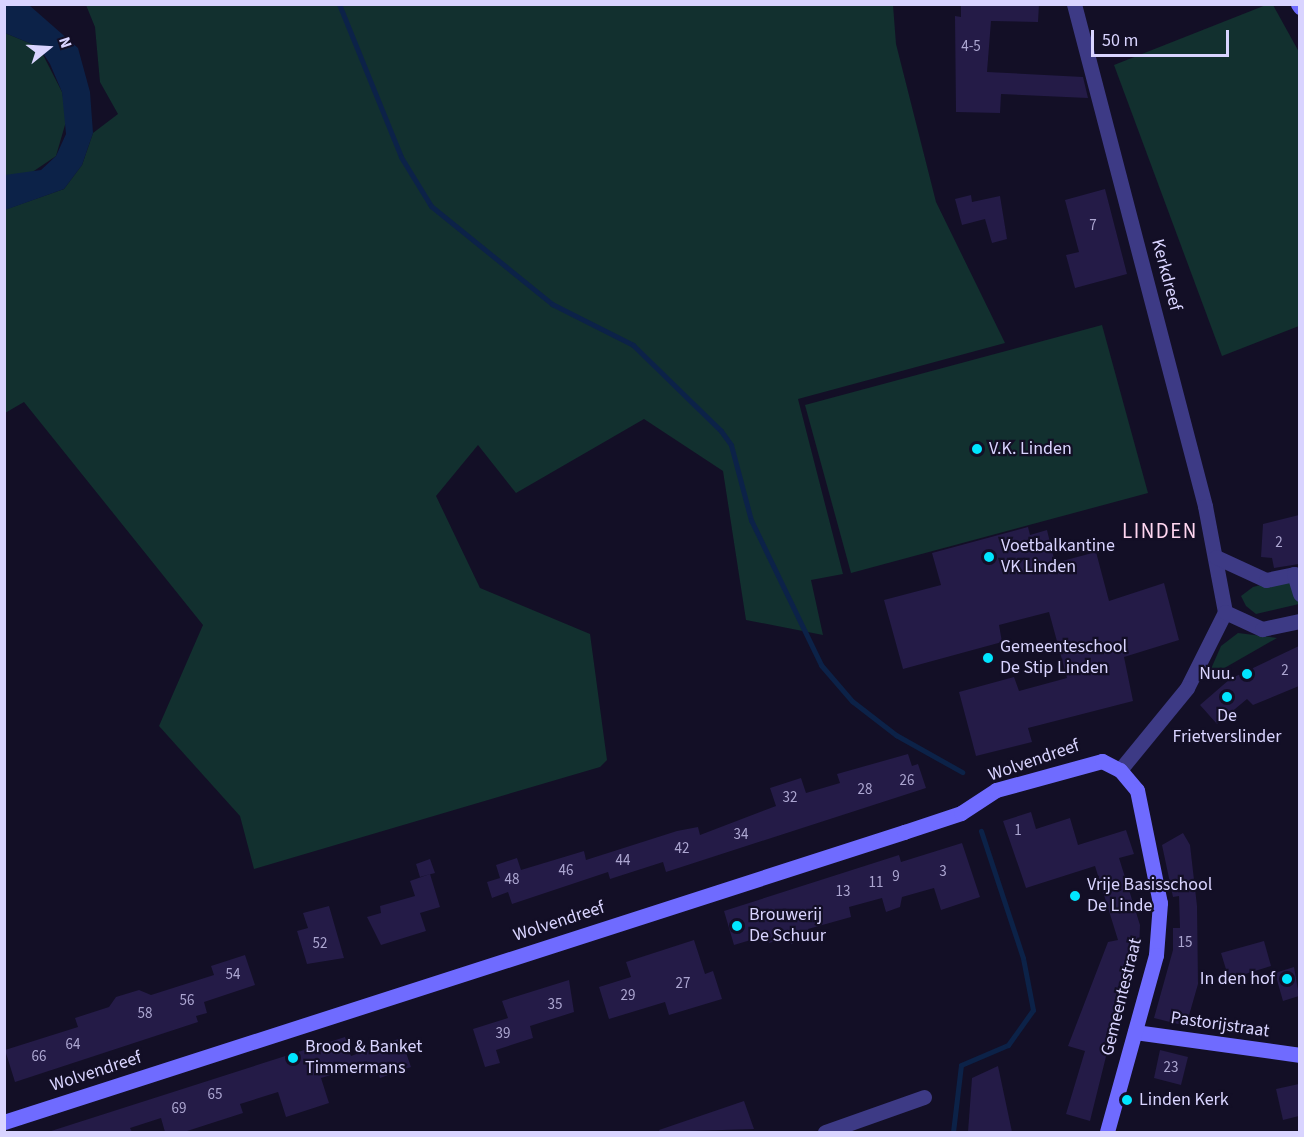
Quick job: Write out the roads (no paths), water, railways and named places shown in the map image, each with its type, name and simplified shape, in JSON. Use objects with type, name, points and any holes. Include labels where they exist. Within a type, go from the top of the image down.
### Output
[{"type":"street","name":"Kerkdreef","points":[[1074,4],[1216,557],[1225,612]]},
{"type":"street","points":[[1216,557],[1266,580],[1294,574],[1299,594]]},
{"type":"street","points":[[1125,764],[1186,688],[1225,612],[1250,627],[1278,629],[1299,621]]},
{"type":"street","name":"Wolvendreef","points":[[4,1122],[961,813],[1016,784],[1087,762],[1125,764]]},
{"type":"street","name":"Gemeentestraat","points":[[1107,1132],[1156,955],[1160,903],[1146,822],[1137,790],[1125,764]]},
{"type":"street","name":"Pastorijstraat","points":[[1135,1032],[1299,1055]]},
{"type":"street","points":[[825,1132],[845,1130],[924,1097]]},
{"type":"water","points":[[5,5],[29,5],[78,48],[90,92],[93,133],[82,165],[64,189],[5,210],[5,175],[41,170],[56,156],[66,134],[62,92],[50,64],[39,47],[5,33]]},
{"type":"waterway","points":[[339,4],[401,157],[431,206],[552,304],[633,345],[721,431],[731,445],[751,520],[821,665],[852,701],[896,735],[962,772]]},
{"type":"waterway","points":[[953,1132],[961,1065],[1008,1045],[1033,1010],[1023,958],[981,831]]},
{"type":"place","name":"V.K. Linden","points":[[977,449]]},
{"type":"place","name":"Voetbalkantine VK Linden","points":[[989,557]]},
{"type":"place","name":"Gemeenteschool De Stip Linden","points":[[988,658]]},
{"type":"place","name":"Nuu.","points":[[1247,674]]},
{"type":"place","name":"De Frietverslinder","points":[[1227,697]]},
{"type":"place","name":"Vrije Basisschool De Linde","points":[[1075,896]]},
{"type":"place","name":"Brouwerij De Schuur","points":[[737,926]]},
{"type":"place","name":"In den hof","points":[[1287,979]]},
{"type":"place","name":"Brood & Banket Timmermans","points":[[293,1058]]},
{"type":"place","name":"Linden Kerk","points":[[1127,1100]]},
{"type":"district","name":"LINDEN","points":[[1160,531]]}]
